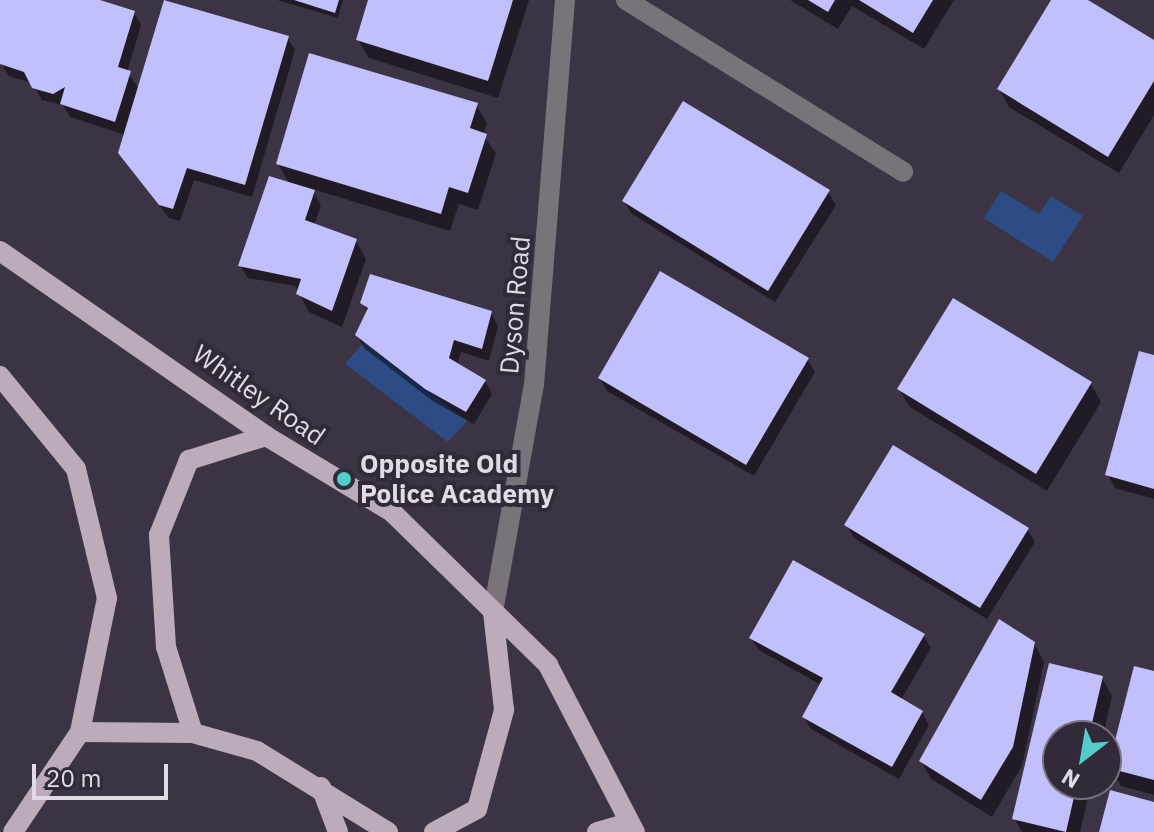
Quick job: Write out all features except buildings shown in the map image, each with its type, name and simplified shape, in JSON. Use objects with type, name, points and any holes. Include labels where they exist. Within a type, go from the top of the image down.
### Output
[{"type":"main road","name":"Whitley Road","points":[[0,251],[266,436],[392,512],[548,665],[632,828]]},
{"type":"main road","points":[[0,376],[76,469],[107,598],[80,732],[13,832]]},
{"type":"main road","points":[[193,733],[166,647],[159,535],[189,460],[266,436]]},
{"type":"main road","points":[[434,832],[477,809],[501,724],[504,710],[493,612]]},
{"type":"main road","points":[[80,732],[193,733],[257,751],[321,787],[388,832]]},
{"type":"main road","points":[[321,787],[338,832]]},
{"type":"main road","points":[[597,832],[632,828]]},
{"type":"street","name":"Dyson Road","points":[[493,612],[533,396],[565,0]]},
{"type":"street","points":[[626,0],[903,172]]},
{"type":"water","points":[[1001,191],[1039,214],[1051,196],[1083,216],[1053,262],[984,218]]},
{"type":"water","points":[[364,342],[467,421],[448,442],[345,364]]},
{"type":"place","name":"Opposite Old Police Academy","points":[[344,479]]}]
